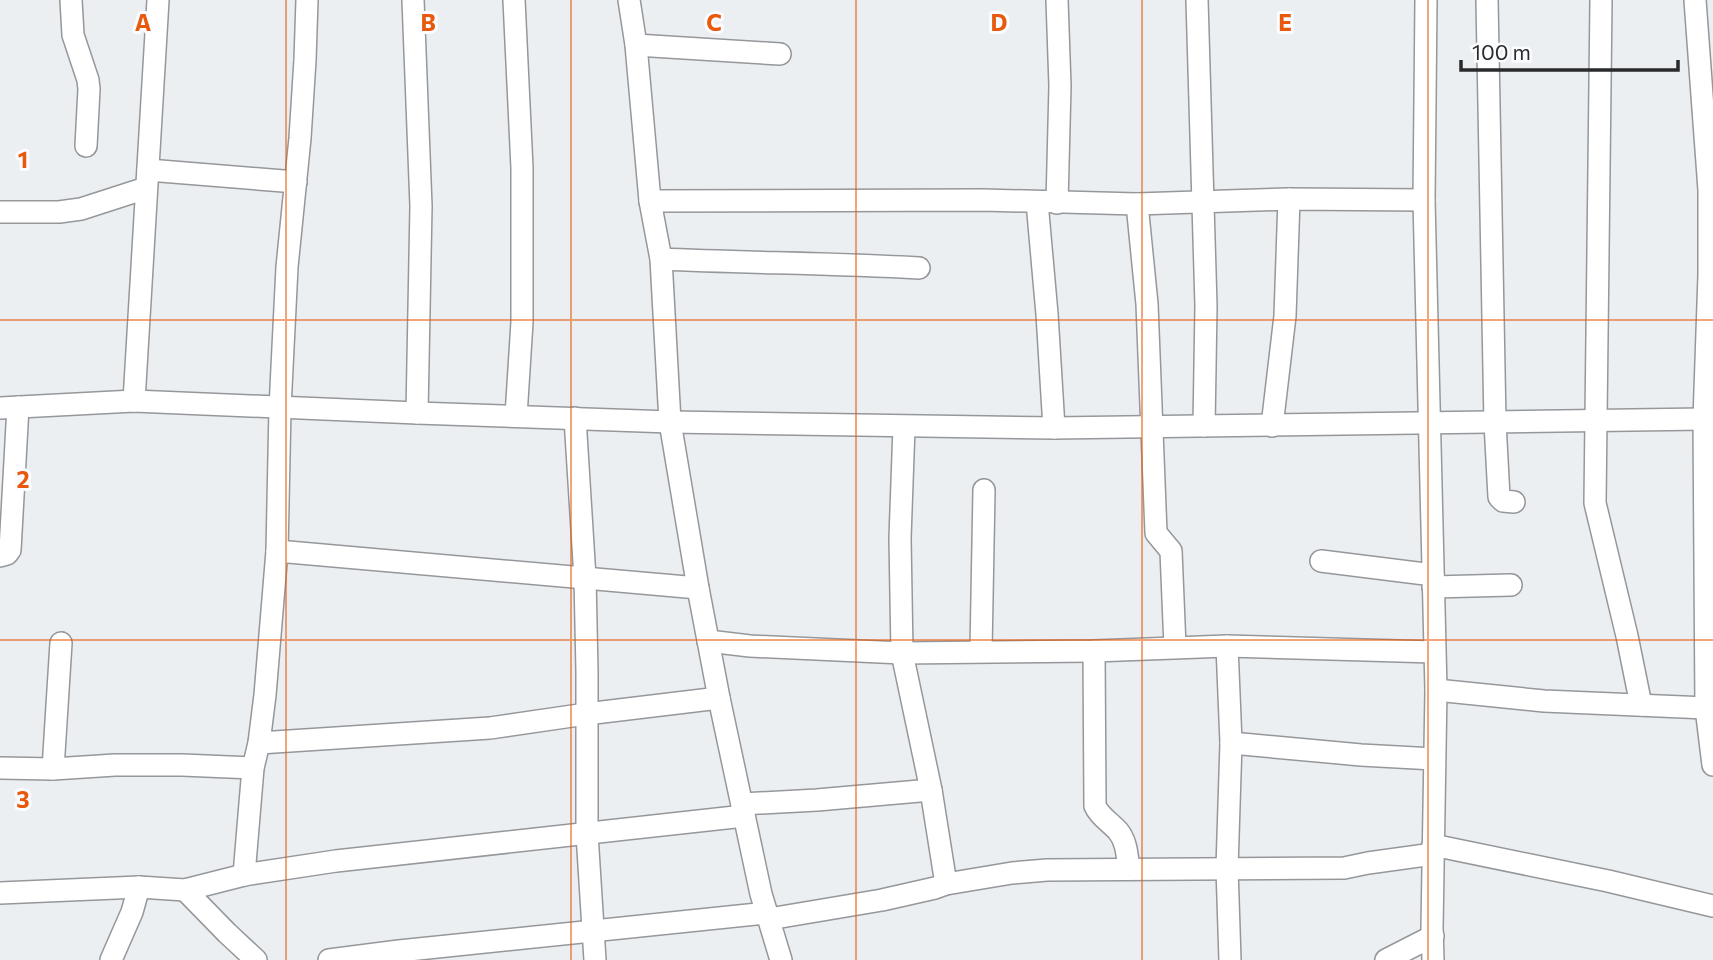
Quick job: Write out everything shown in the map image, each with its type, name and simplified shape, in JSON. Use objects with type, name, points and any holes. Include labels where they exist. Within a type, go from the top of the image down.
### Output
[{"type":"street","points":[[71,0],[71,29],[89,89],[86,146]]},
{"type":"street","points":[[134,401],[158,0]]},
{"type":"street","points":[[244,875],[253,768],[265,695],[277,551],[287,267],[296,183],[307,0]]},
{"type":"street","points":[[413,0],[421,206],[417,413]]},
{"type":"street","points":[[514,0],[522,168],[522,322],[516,416]]},
{"type":"street","points":[[629,0],[636,44],[650,201],[661,259],[670,422],[719,698],[761,894],[781,960]]},
{"type":"street","points":[[1054,428],[1047,314],[1047,202],[1059,86],[1057,0]]},
{"type":"street","points":[[1197,0],[1206,306],[1204,426]]},
{"type":"street","points":[[1426,0],[1424,200],[1436,690],[1433,960]]},
{"type":"street","points":[[1487,0],[1495,423],[1499,497],[1503,501],[1514,502]]},
{"type":"street","points":[[1601,0],[1595,503],[1627,636],[1640,705]]},
{"type":"street","points":[[1695,0],[1709,190],[1711,276],[1704,419],[1709,591],[1706,708],[1713,765]]},
{"type":"street","points":[[636,44],[780,54]]},
{"type":"street","points":[[0,212],[59,212],[81,209],[147,179],[296,183]]},
{"type":"street","points":[[650,201],[983,200],[1137,204],[1424,200]]},
{"type":"street","points":[[1272,426],[1284,316],[1289,200]]},
{"type":"street","points":[[1137,204],[1147,303],[1156,534],[1171,551],[1175,647]]},
{"type":"street","points":[[661,259],[919,268]]},
{"type":"street","points":[[0,556],[7,555],[10,550],[9,407],[134,401],[670,422],[904,427],[1272,426],[1704,419]]},
{"type":"street","points":[[575,418],[585,578],[587,834],[595,960]]},
{"type":"street","points":[[904,427],[900,538],[902,653],[931,790],[946,884]]},
{"type":"street","points":[[981,651],[984,490]]},
{"type":"street","points":[[277,551],[698,587]]},
{"type":"street","points":[[1321,561],[1433,581],[1511,585]]},
{"type":"street","points":[[708,641],[750,646],[902,653],[1094,651],[1227,646],[1434,652]]},
{"type":"street","points":[[53,769],[61,643]]},
{"type":"street","points":[[1227,646],[1231,743],[1227,868],[1230,960]]},
{"type":"street","points":[[1094,651],[1095,806],[1101,816],[1119,833],[1125,844],[1129,869]]},
{"type":"street","points":[[1436,690],[1544,701],[1706,708]]},
{"type":"street","points":[[259,743],[490,728],[719,698]]},
{"type":"street","points":[[1231,743],[1434,759]]},
{"type":"street","points":[[0,768],[182,765],[253,768]]},
{"type":"street","points":[[0,893],[139,887],[185,890],[244,875],[336,862],[587,834],[817,800],[931,790]]},
{"type":"street","points":[[330,960],[768,916],[882,900],[946,884],[1024,872],[1344,868],[1433,849],[1608,881],[1713,906]]},
{"type":"street","points":[[111,960],[132,912],[139,887]]},
{"type":"street","points":[[185,890],[256,960]]},
{"type":"street","points":[[1386,960],[1433,936]]}]
